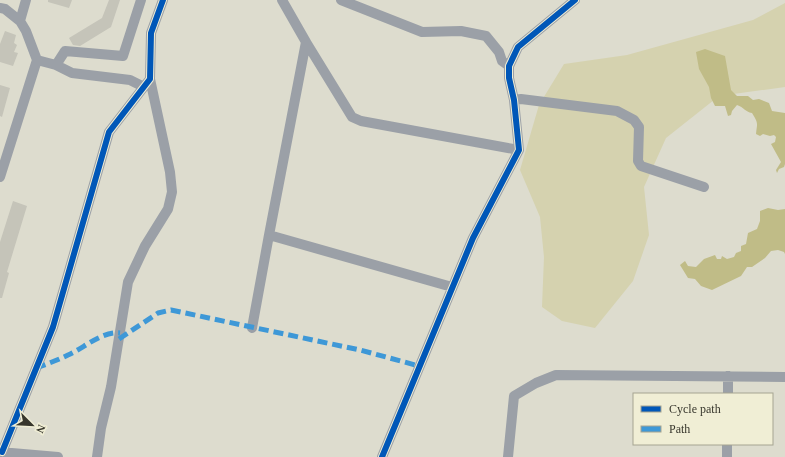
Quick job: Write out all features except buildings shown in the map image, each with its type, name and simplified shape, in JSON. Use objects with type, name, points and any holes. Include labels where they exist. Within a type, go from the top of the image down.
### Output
[{"type":"street","points":[[20,21],[26,0]]},
{"type":"street","points":[[56,65],[65,51],[123,56],[142,0]]},
{"type":"street","points":[[97,457],[128,282],[145,246],[168,208],[172,192],[170,172],[147,83],[151,33],[163,0]]},
{"type":"street","points":[[282,0],[352,117],[360,121],[520,150]]},
{"type":"street","points":[[341,0],[422,32],[460,30],[486,36],[499,52],[502,61],[510,66]]},
{"type":"street","points":[[382,457],[473,238],[520,150],[514,100],[509,78],[510,66],[518,47],[574,0]]},
{"type":"street","points":[[0,8],[6,9],[20,21],[26,31],[37,60],[1,170]]},
{"type":"street","points":[[252,328],[306,42]]},
{"type":"street","points":[[37,60],[56,65],[72,73],[147,83]]},
{"type":"street","points":[[58,457],[1,452],[53,327],[110,132],[147,83]]},
{"type":"street","points":[[514,100],[521,99],[617,112],[634,120],[639,127],[638,161],[641,166],[704,187]]},
{"type":"street","points":[[269,234],[452,287]]},
{"type":"street","points":[[508,457],[514,396],[536,383],[556,375],[785,377]]},
{"type":"street","points":[[728,376],[728,393]]},
{"type":"street","points":[[727,445],[727,457]]},
{"type":"shaded area","points":[[785,3],[785,87],[719,96],[666,138],[644,187],[649,235],[633,281],[595,328],[562,321],[542,307],[544,257],[540,217],[520,170],[539,105],[564,64],[627,55],[753,20]]},
{"type":"shaded area","points":[[705,49],[725,56],[731,90],[737,96],[748,96],[753,100],[759,99],[769,103],[772,111],[785,113],[785,164],[784,167],[779,169],[777,173],[776,170],[781,162],[771,144],[775,142],[776,137],[774,135],[770,136],[763,134],[760,136],[756,134],[756,119],[752,113],[739,106],[737,105],[732,111],[731,115],[728,116],[725,106],[715,106],[711,98],[709,87],[699,69],[696,52]]},
{"type":"shaded area","points":[[768,208],[778,210],[785,209],[785,254],[784,252],[778,250],[771,251],[765,258],[752,267],[747,267],[741,276],[712,290],[701,286],[695,279],[688,278],[680,265],[685,261],[688,266],[696,267],[704,259],[715,255],[717,259],[721,259],[722,256],[727,259],[734,257],[736,253],[741,251],[741,246],[746,244],[748,233],[757,229],[760,221],[760,211]]},
{"type":"marked path","points":[[119,339],[158,313],[171,310],[360,350],[419,366]]},
{"type":"marked path","points":[[36,368],[64,357],[100,337],[113,333],[120,333]]},
{"type":"cycle path","points":[[2,452],[53,327],[109,132],[150,79],[151,33],[163,0]]},
{"type":"cycle path","points":[[382,457],[473,238],[519,150],[514,100],[509,78],[509,66],[518,47],[575,0]]}]
